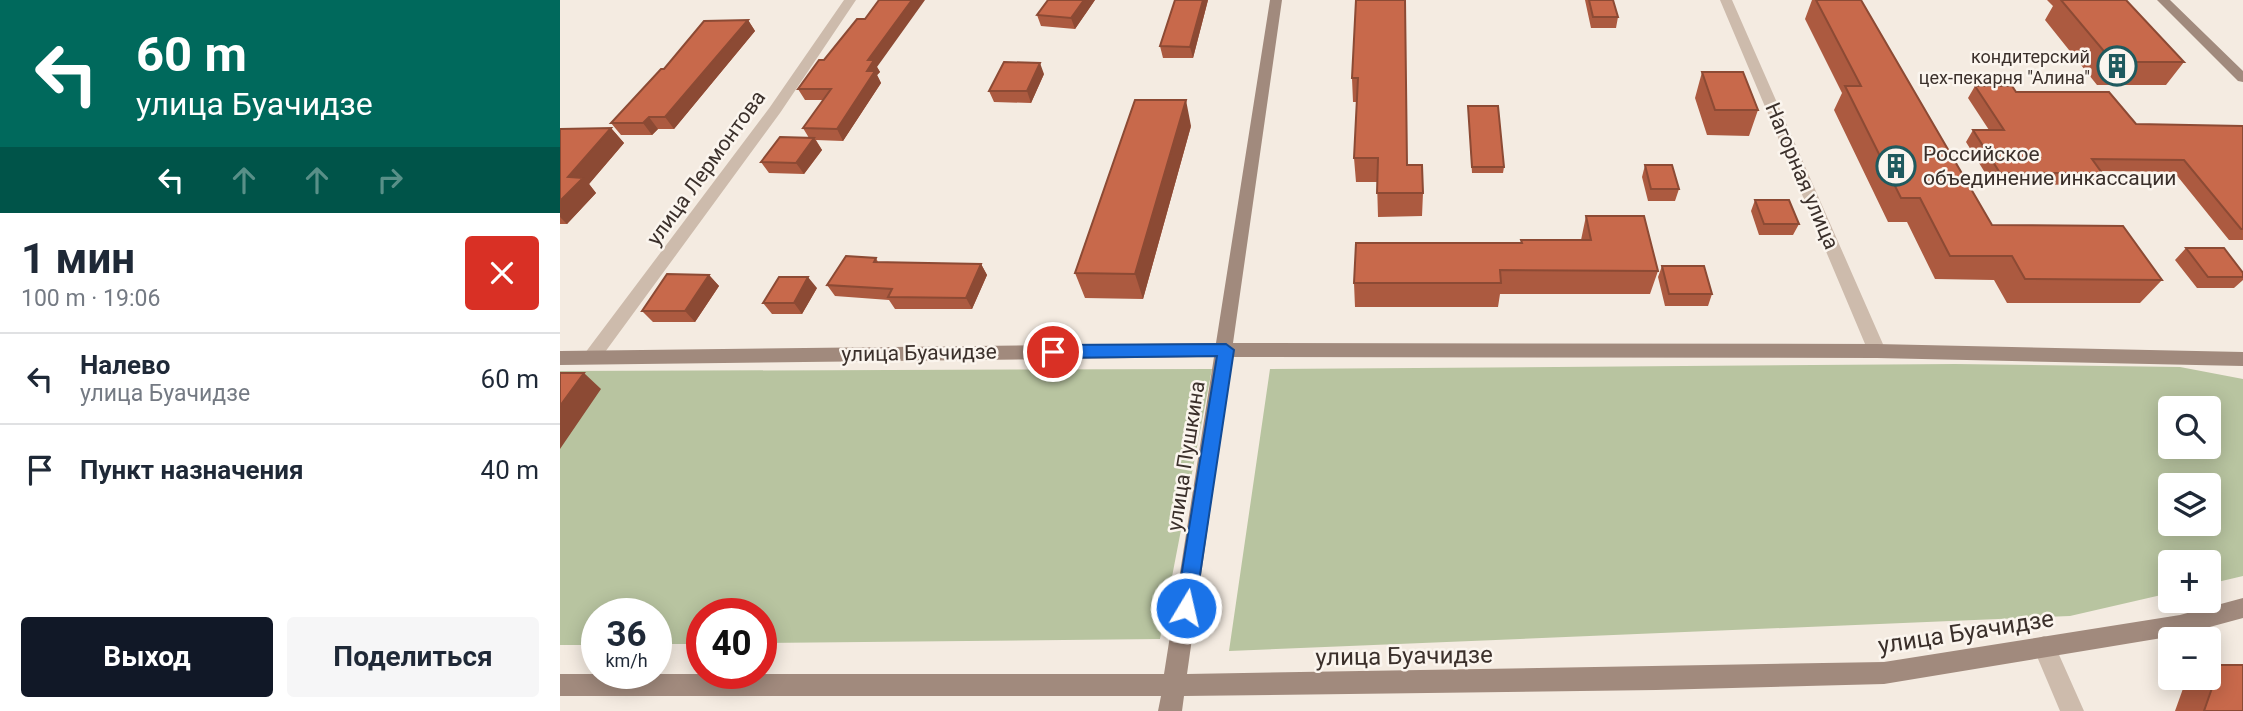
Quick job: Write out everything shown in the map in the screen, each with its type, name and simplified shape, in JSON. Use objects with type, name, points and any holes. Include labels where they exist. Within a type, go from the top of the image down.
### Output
[{"type":"main road","name":"улица Пушкина","points":[[1170,711],[1226,350],[1276,0]]},
{"type":"main road","points":[[2163,0],[2243,78]]},
{"type":"main road","name":"улица Буачидзе","points":[[560,358],[1226,350],[1877,351],[2243,359]]},
{"type":"main road","name":"улица Буачидзе","points":[[560,685],[1174,685],[1656,679],[1884,673],[2179,625],[2243,608]]},
{"type":"street","name":"улица Лермонтова","points":[[591,358],[775,110],[850,0]]},
{"type":"street","name":"Нагорная улица","points":[[1726,0],[1877,351]]},
{"type":"street","points":[[2044,647],[2073,711]]},
{"type":"green space","points":[[1955,364],[2180,367],[2243,379],[2243,576],[2221,581],[2221,550],[2158,550],[2158,596],[2070,616],[1229,651],[1270,369]]},
{"type":"green space","points":[[1212,369],[1160,639],[777,643],[777,598],[686,598],[686,644],[672,644],[672,598],[581,598],[581,645],[560,645],[560,371]]},
{"type":"building","points":[[879,0],[912,0],[868,60],[874,60],[867,71],[875,71],[837,129],[803,128],[831,89],[798,89],[819,60],[824,60],[857,19],[865,19]]},
{"type":"building","points":[[1048,0],[1084,0],[1071,18],[1037,15]]},
{"type":"building","points":[[1175,0],[1203,0],[1190,47],[1160,46]]},
{"type":"building","points":[[1356,0],[1405,0],[1407,165],[1422,165],[1423,193],[1377,193],[1378,158],[1354,158],[1358,78],[1352,78]]},
{"type":"building","points":[[1589,0],[1613,0],[1618,17],[1593,17]]},
{"type":"building","points":[[1816,0],[1861,0],[1992,225],[2123,226],[2162,280],[2025,279],[2012,256],[1950,256],[1920,198],[1901,198],[1845,86],[1861,86]]},
{"type":"building","points":[[2061,0],[2126,0],[2184,62],[2113,62]]},
{"type":"building","points":[[748,20],[665,117],[649,117],[643,123],[611,123],[661,69],[664,69],[704,21]]},
{"type":"building","points":[[1004,62],[1040,63],[1027,91],[989,91]]},
{"type":"building","points":[[1702,72],[1743,72],[1758,110],[1715,110]]},
{"type":"building","points":[[1975,86],[2012,86],[2016,92],[2109,92],[2136,124],[2243,126],[2243,229],[2184,160],[2092,159],[2102,173],[2000,173],[1973,130],[2004,130]]},
{"type":"building","points":[[1135,100],[1186,100],[1135,274],[1075,273]]},
{"type":"building","points":[[1468,106],[1498,106],[1504,167],[1472,167]]},
{"type":"building","points":[[611,128],[568,177],[583,178],[560,201],[560,129]]},
{"type":"building","points":[[780,137],[814,138],[796,163],[761,162]]},
{"type":"building","points":[[1645,165],[1672,165],[1679,189],[1651,189]]},
{"type":"building","points":[[1755,200],[1789,200],[1799,224],[1764,224]]},
{"type":"building","points":[[1586,216],[1644,216],[1658,271],[1500,270],[1501,283],[1354,283],[1356,243],[1522,243],[1521,240],[1591,240]]},
{"type":"building","points":[[2186,248],[2224,248],[2243,273],[2243,277],[2208,277]]},
{"type":"building","points":[[846,256],[876,258],[874,262],[981,264],[966,298],[888,297],[892,289],[827,285]]},
{"type":"building","points":[[1662,266],[1704,266],[1712,294],[1669,294]]},
{"type":"building","points":[[667,274],[709,275],[685,311],[642,311]]},
{"type":"building","points":[[779,277],[808,277],[794,303],[763,303]]},
{"type":"building","points":[[560,373],[584,373],[560,406]]},
{"type":"building","points":[[2221,665],[2243,665],[2243,711],[2204,711],[2211,690],[2221,690]]},
{"type":"place","name":"кондитерский цех-пекарня \"Алина\"","points":[[2117,66]]},
{"type":"place","name":"Российское объединение инкассации","points":[[1896,166]]},
{"type":"route","points":[[1053,352],[1226,350],[1186,608]]}]
